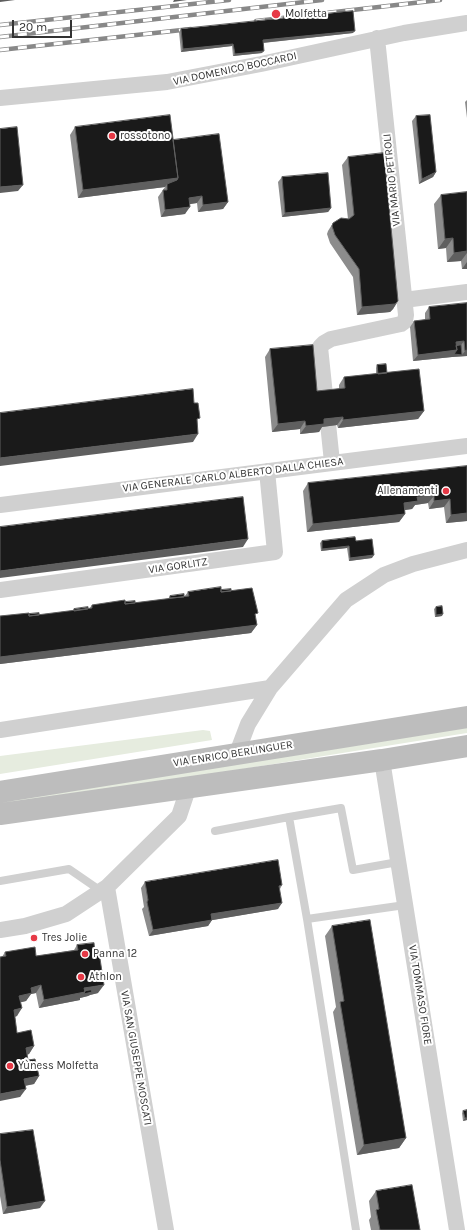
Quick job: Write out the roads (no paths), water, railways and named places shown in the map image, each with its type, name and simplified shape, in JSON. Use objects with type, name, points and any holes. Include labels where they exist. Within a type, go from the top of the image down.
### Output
[{"type":"main road","name":"VIA ENRICO BERLINGUER","points":[[0,792],[467,717]]},
{"type":"main road","points":[[0,814],[189,786],[382,760],[467,746]]},
{"type":"street","name":"VIA DOMENICO BOCCARDI","points":[[0,98],[167,82],[377,38],[467,23]]},
{"type":"street","name":"VIA MARIO PETROLI","points":[[332,462],[320,347],[331,339],[401,324],[405,321],[377,38]]},
{"type":"street","points":[[404,300],[467,292]]},
{"type":"street","name":"VIA GENERALE CARLO ALBERTO DALLA CHIESA","points":[[0,505],[467,446]]},
{"type":"street","name":"VIA GORLITZ","points":[[0,590],[275,552],[267,471]]},
{"type":"street","points":[[237,753],[248,724],[270,688],[346,600],[384,575],[413,564],[467,550]]},
{"type":"street","points":[[0,730],[270,688]]},
{"type":"street","name":"VIA TOMMASO FIORE","points":[[382,760],[456,1230]]},
{"type":"street","points":[[0,930],[25,926],[66,914],[104,889],[179,816],[189,786]]},
{"type":"street","name":"VIA SAN GIUSEPPE MOSCATI","points":[[104,889],[166,1230]]},
{"type":"lane","points":[[215,831],[341,808],[353,870],[398,862]]},
{"type":"lane","points":[[289,817],[307,919],[356,1230]]},
{"type":"lane","points":[[0,881],[69,869],[104,889]]},
{"type":"lane","points":[[307,919],[405,905]]},
{"type":"railway","points":[[0,25],[229,0]]},
{"type":"railway","points":[[0,37],[322,0]]},
{"type":"railway","points":[[256,21],[440,0]]},
{"type":"railway","points":[[0,50],[191,29]]},
{"type":"place","name":"Molfetta","points":[[276,14]]},
{"type":"place","name":"rossotono","points":[[112,136]]},
{"type":"place","name":"Allenamenti","points":[[446,491]]},
{"type":"place","name":"Tres Jolie","points":[[34,938]]},
{"type":"place","name":"Panna 12","points":[[85,954]]},
{"type":"place","name":"Athlon","points":[[81,977]]},
{"type":"place","name":"Yùness Molfetta","points":[[10,1066]]}]
